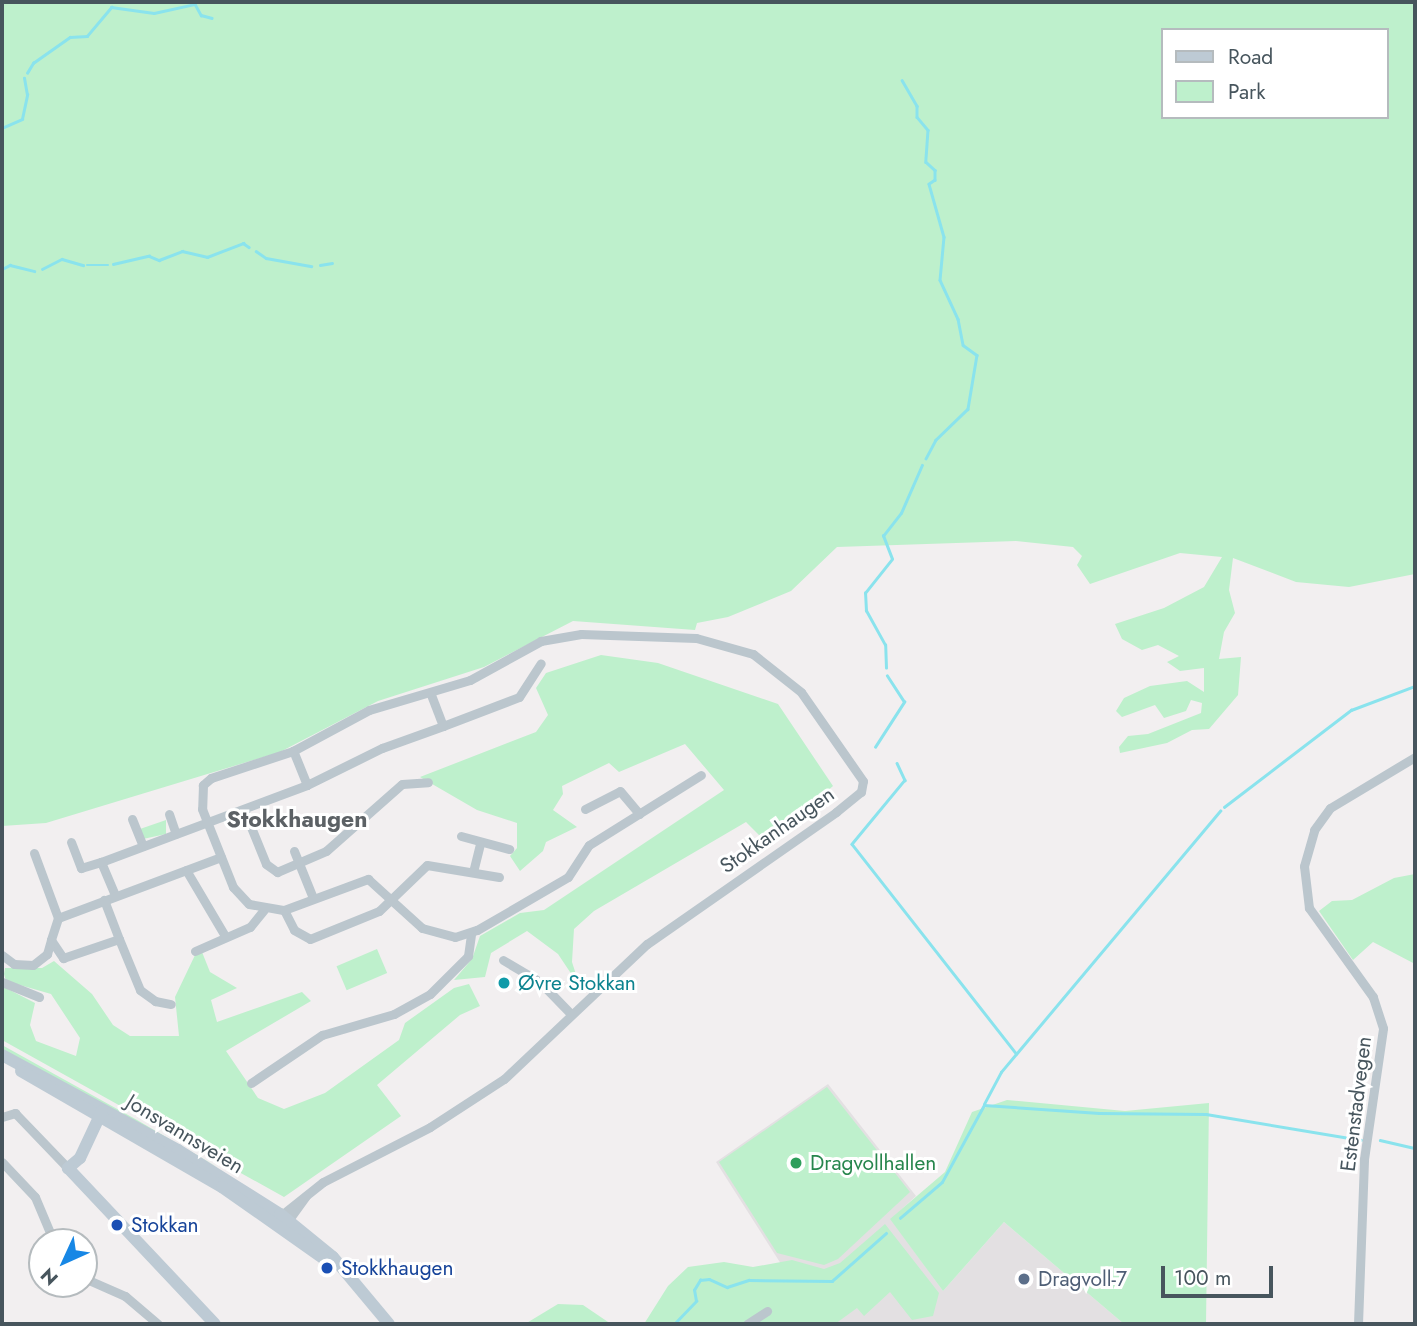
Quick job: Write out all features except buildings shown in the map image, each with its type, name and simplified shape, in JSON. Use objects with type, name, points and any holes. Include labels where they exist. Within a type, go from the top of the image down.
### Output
[{"type":"main road","name":"Jonsvannsveien","points":[[2,1055],[283,1220],[336,1265],[389,1324]]},
{"type":"main road","name":"Jonsvannsveien","points":[[100,1113],[121,1129],[283,1220]]},
{"type":"main road","points":[[71,1165],[86,1144],[100,1113]]},
{"type":"main road","points":[[71,1165],[100,1113]]},
{"type":"main road","points":[[86,1144],[104,1132],[121,1129]]},
{"type":"main road","points":[[71,1165],[215,1324]]},
{"type":"street","name":"Stokkanhaugen","points":[[264,910],[237,893],[221,857],[199,798],[207,781],[293,751],[361,713],[470,680],[534,644],[557,637],[581,634],[714,640],[753,654],[791,681],[862,777],[859,794],[647,944],[505,1079],[464,1108],[338,1173],[306,1196],[283,1220]]},
{"type":"street","points":[[71,842],[81,868],[208,824],[307,785],[382,747],[519,697],[541,663]]},
{"type":"street","points":[[430,692],[443,726]]},
{"type":"street","points":[[293,751],[307,785]]},
{"type":"street","name":"Estenstadvegen","points":[[1358,1324],[1364,1159],[1382,1048],[1382,1021],[1373,997],[1309,908],[1304,866],[1314,830],[1330,808],[1415,757]]},
{"type":"street","points":[[195,951],[250,927],[264,910],[284,910],[364,878],[375,881],[430,933],[449,937],[471,933],[568,877],[589,845],[701,775]]},
{"type":"street","points":[[244,810],[269,869],[277,872],[300,865],[345,835],[398,787],[428,782]]},
{"type":"street","points":[[585,809],[620,791],[639,814]]},
{"type":"street","points":[[169,814],[176,834]]},
{"type":"street","points":[[132,819],[143,846]]},
{"type":"street","points":[[461,836],[480,844],[509,849]]},
{"type":"street","points":[[473,872],[480,844]]},
{"type":"street","points":[[294,851],[313,898]]},
{"type":"street","points":[[2,957],[14,964],[33,965],[47,954],[58,918],[34,853]]},
{"type":"street","points":[[58,918],[221,857]]},
{"type":"street","points":[[101,862],[115,895]]},
{"type":"street","points":[[284,910],[294,930],[310,939],[376,913],[426,865],[499,877]]},
{"type":"street","points":[[186,870],[225,936]]},
{"type":"street","points":[[104,900],[140,990],[171,1004]]},
{"type":"street","points":[[251,1083],[322,1035],[394,1014],[419,1001],[468,956],[471,933]]},
{"type":"street","points":[[51,940],[63,958],[119,939]]},
{"type":"street","points":[[503,960],[540,982],[571,1014]]},
{"type":"street","points":[[2,982],[39,997]]},
{"type":"street","points":[[2,1117],[9,1112],[17,1115],[71,1165]]},
{"type":"street","points":[[2,1162],[34,1197],[48,1228]]},
{"type":"street","points":[[98,1284],[125,1296],[158,1324]]},
{"type":"street","points":[[747,1324],[767,1311]]},
{"type":"shaded area","points":[[828,1084],[916,1196],[891,1219],[943,1291],[1004,1222],[1124,1324],[792,1324],[811,1311],[716,1162]]},
{"type":"green space","points":[[2,2],[1415,2],[1415,574],[1349,587],[1296,582],[1233,558],[1229,590],[1235,613],[1224,632],[1219,659],[1241,657],[1238,695],[1209,729],[1192,730],[1167,743],[1120,753],[1119,747],[1128,736],[1148,734],[1201,713],[1202,703],[1191,700],[1186,711],[1164,718],[1155,705],[1122,717],[1116,711],[1124,698],[1150,686],[1187,681],[1204,692],[1204,668],[1180,671],[1167,662],[1179,656],[1158,645],[1142,650],[1122,639],[1115,624],[1164,608],[1204,587],[1222,557],[1180,553],[1090,584],[1077,565],[1082,556],[1073,547],[1016,541],[837,547],[791,591],[728,617],[697,623],[695,630],[573,621],[484,667],[378,701],[280,752],[46,823],[2,826]]},
{"type":"green space","points":[[601,655],[658,663],[778,704],[833,786],[776,835],[760,836],[746,822],[594,911],[574,929],[572,962],[580,987],[558,954],[527,931],[491,953],[485,977],[454,980],[472,959],[480,936],[520,913],[544,910],[724,790],[685,744],[619,772],[609,763],[562,786],[563,794],[553,810],[577,827],[546,842],[543,851],[520,871],[510,856],[517,848],[517,823],[477,810],[420,777],[536,732],[548,715],[536,688],[546,673]]},
{"type":"green space","points":[[166,820],[166,834],[143,839],[140,829]]},
{"type":"green space","points":[[1415,874],[1415,964],[1373,942],[1353,960],[1319,911],[1332,901],[1352,900],[1394,878]]},
{"type":"green space","points":[[377,949],[387,973],[347,990],[336,966]]},
{"type":"green space","points":[[202,952],[210,972],[237,988],[211,1000],[217,1022],[302,992],[311,1001],[226,1051],[258,1098],[284,1109],[325,1093],[399,1040],[405,1023],[454,988],[469,984],[480,1006],[460,1015],[377,1085],[401,1116],[284,1197],[2,1040],[2,986],[35,1003],[30,1025],[36,1041],[76,1056],[80,1038],[51,994],[6,981],[4,974],[5,968],[42,968],[54,961],[92,994],[113,1025],[130,1036],[179,1036],[175,997],[196,953]]},
{"type":"green space","points":[[2,1045],[137,1120],[219,1168],[2,1049]]},
{"type":"green space","points":[[827,1087],[910,1192],[838,1259],[824,1265],[777,1253],[719,1162]]},
{"type":"green space","points":[[1007,1100],[1125,1111],[1209,1103],[1206,1324],[1124,1324],[1004,1222],[943,1291],[890,1219],[945,1172],[972,1112]]},
{"type":"green space","points":[[885,1224],[939,1293],[933,1316],[912,1320],[890,1292],[864,1316],[857,1308],[835,1324],[644,1324],[668,1286],[688,1267],[724,1262],[753,1267],[792,1260],[824,1269],[840,1263]]},
{"type":"green space","points":[[558,1304],[583,1305],[611,1324],[525,1324]]},
{"type":"waterway","points":[[27,73],[33,63],[70,37],[87,36],[111,7],[154,13],[195,4],[201,15],[212,18]]},
{"type":"waterway","points":[[2,128],[22,119],[27,95],[24,78]]},
{"type":"waterway","points":[[902,80],[917,106],[917,117],[928,130],[926,162],[935,170],[935,180],[929,184],[944,237],[940,280],[958,319],[963,345],[977,355],[968,409],[936,440],[926,459]]},
{"type":"waterway","points":[[113,264],[149,256],[159,260],[182,251],[207,257],[243,243],[249,247]]},
{"type":"waterway","points":[[256,251],[266,258],[311,266]]},
{"type":"waterway","points":[[42,269],[62,259],[83,265]]},
{"type":"waterway","points":[[320,265],[332,263]]},
{"type":"waterway","points":[[2,269],[10,265],[34,271]]},
{"type":"waterway","points":[[87,265],[108,265]]},
{"type":"waterway","points":[[886,668],[885,645],[866,611],[865,593],[892,559],[883,536],[901,513],[922,465]]},
{"type":"waterway","points":[[875,747],[904,702],[887,676]]},
{"type":"waterway","points":[[1224,807],[1351,710],[1415,686]]},
{"type":"waterway","points":[[897,763],[905,780],[852,844],[1016,1053]]},
{"type":"waterway","points":[[984,1104],[1001,1072],[1220,811]]},
{"type":"waterway","points":[[900,1218],[942,1182],[984,1105],[1099,1113],[1206,1114],[1361,1140]]},
{"type":"waterway","points":[[1380,1140],[1415,1148]]},
{"type":"waterway","points":[[674,1324],[696,1301],[694,1290],[700,1280],[709,1279],[727,1287],[749,1280],[832,1281],[886,1233]]},
{"type":"waterway","points":[[537,1324],[544,1324]]},
{"type":"place","name":"Øvre Stokkan","points":[[504,983]]},
{"type":"place","name":"Dragvollhallen","points":[[796,1163]]},
{"type":"place","name":"Stokkan","points":[[117,1225]]},
{"type":"place","name":"Stokkhaugen","points":[[327,1268]]},
{"type":"place","name":"Dragvoll-7","points":[[1024,1279]]},
{"type":"district","name":"Stokkhaugen","points":[[297,819]]}]
